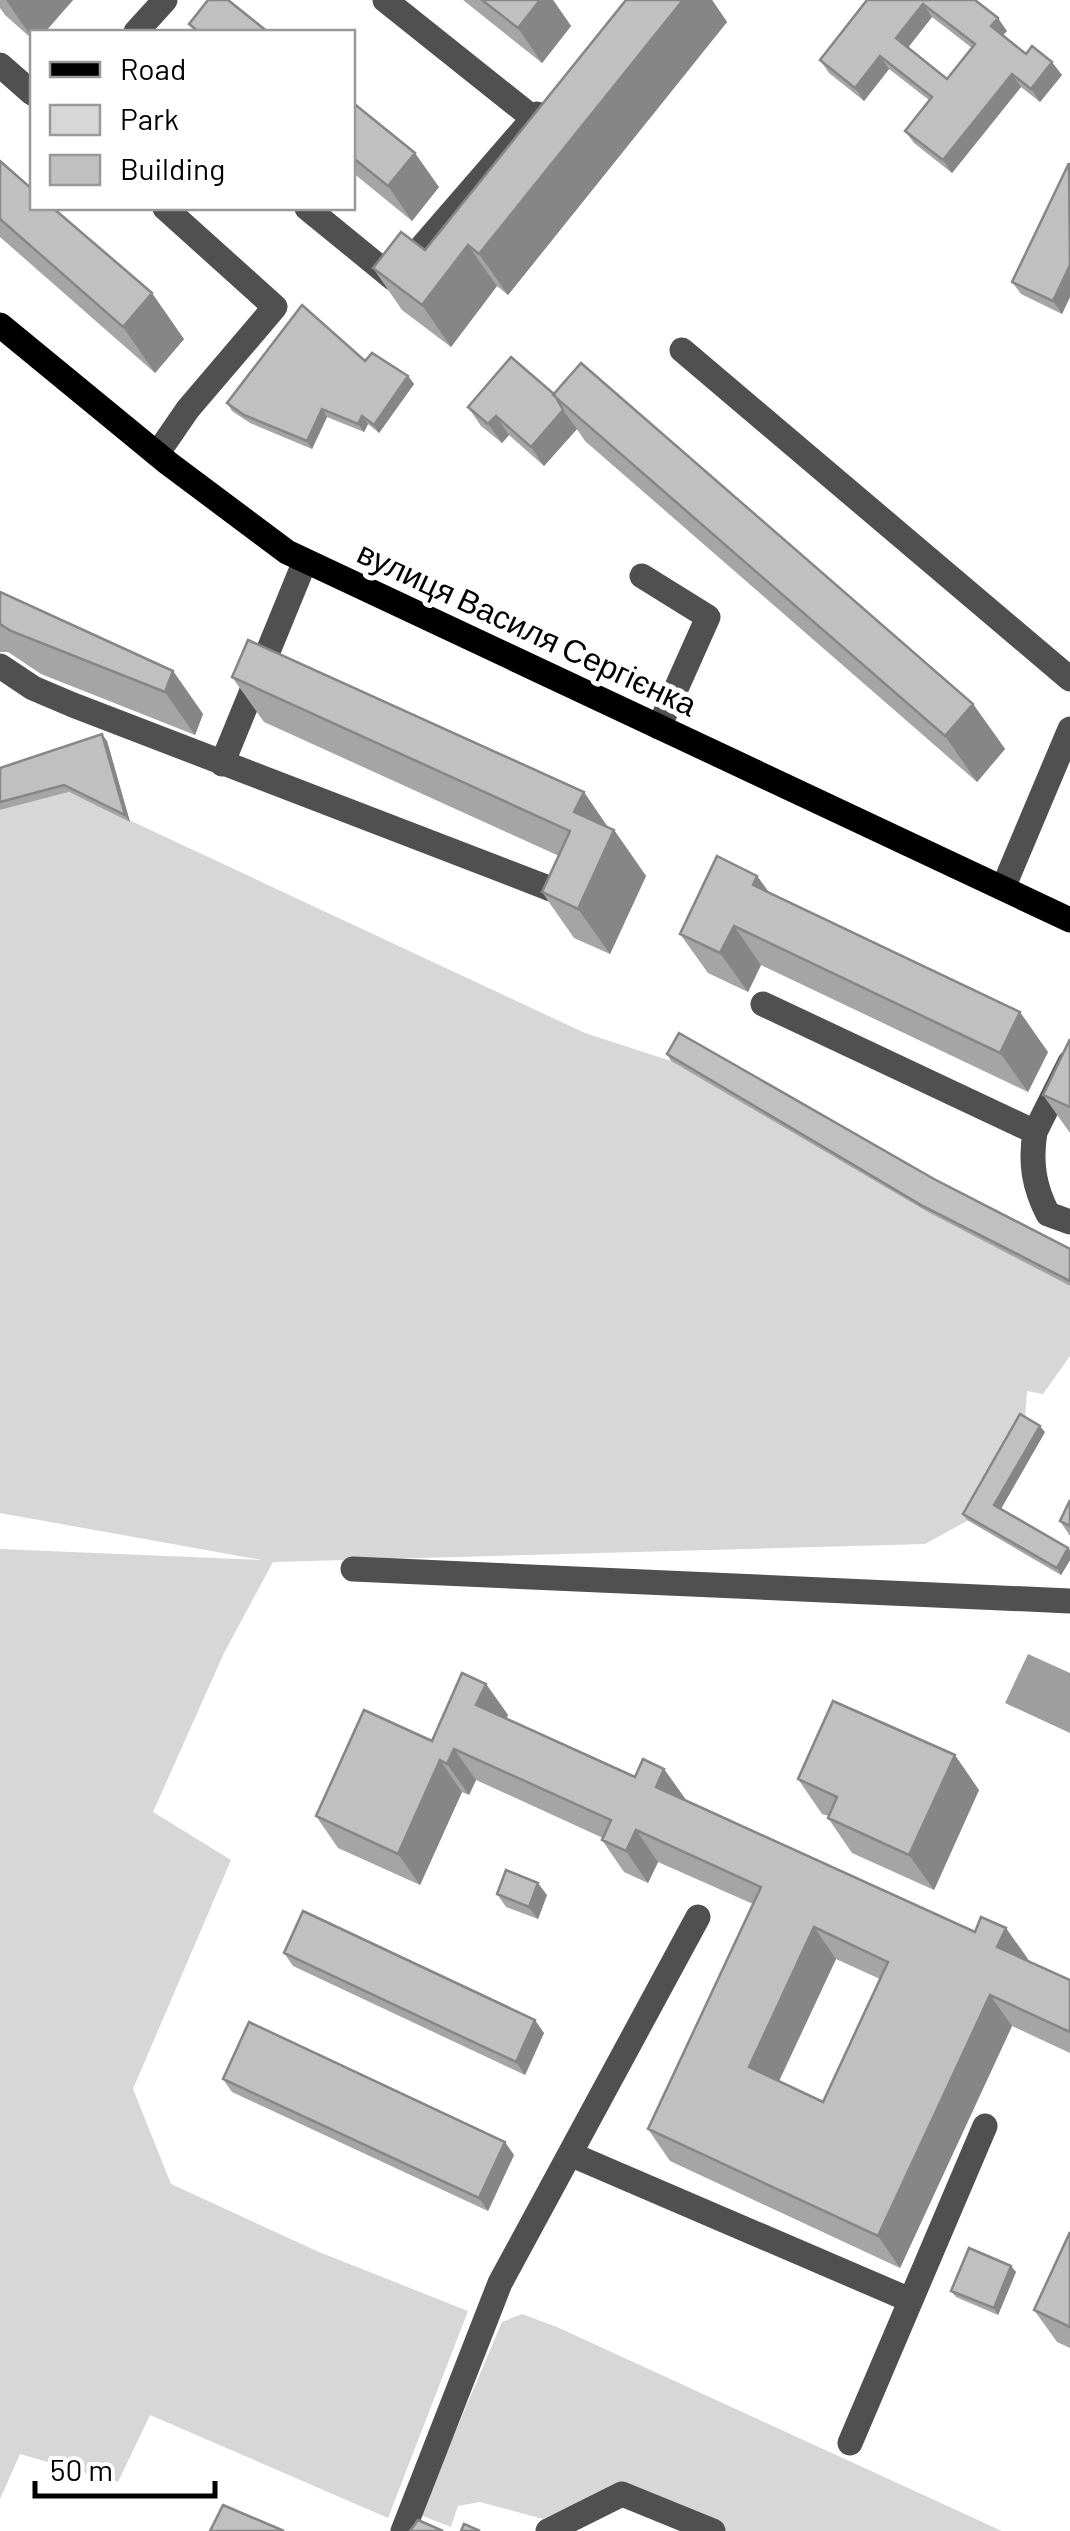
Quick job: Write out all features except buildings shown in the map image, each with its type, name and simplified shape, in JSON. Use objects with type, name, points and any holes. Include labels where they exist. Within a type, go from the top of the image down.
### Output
[{"type":"main road","name":"вулиця Василя Сергієнка","points":[[0,325],[157,454],[287,552],[1070,920]]},
{"type":"lane","points":[[138,30],[165,0]]},
{"type":"lane","points":[[384,0],[533,118]]},
{"type":"lane","points":[[0,65],[30,91]]},
{"type":"lane","points":[[309,210],[394,279],[558,88]]},
{"type":"lane","points":[[157,454],[188,409],[276,307],[167,210]]},
{"type":"lane","points":[[682,350],[1070,679]]},
{"type":"lane","points":[[222,764],[305,560]]},
{"type":"lane","points":[[642,576],[708,617],[659,727]]},
{"type":"lane","points":[[0,666],[33,688],[551,889]]},
{"type":"lane","points":[[1003,888],[1070,729]]},
{"type":"lane","points":[[763,1004],[1036,1132]]},
{"type":"lane","points":[[1070,1062],[1036,1132],[1032,1154],[1038,1196],[1048,1214],[1070,1222]]},
{"type":"lane","points":[[353,1568],[1070,1601]]},
{"type":"lane","points":[[403,2531],[500,2283],[698,1917]]},
{"type":"lane","points":[[850,2443],[985,2126]]},
{"type":"lane","points":[[570,2154],[910,2300]]},
{"type":"lane","points":[[548,2531],[622,2494],[712,2531]]},
{"type":"green space","points":[[69,792],[585,1033],[671,1061],[926,1211],[1070,1286],[1070,1356],[1043,1394],[1027,1391],[1025,1420],[967,1521],[925,1544],[273,1562],[224,1653],[153,1812],[231,1860],[133,2089],[171,2184],[319,2252],[468,2311],[388,2518],[150,2415],[118,2482],[20,2454],[0,2499],[0,1549],[262,1560],[0,1513],[0,810]]},
{"type":"green space","points":[[522,2314],[1002,2531],[724,2531],[615,2485],[543,2519],[480,2502],[458,2506],[451,2527],[420,2515],[502,2322]]},
{"type":"shaded area","points":[[1028,1654],[1070,1673],[1070,1733],[1005,1703]]}]
